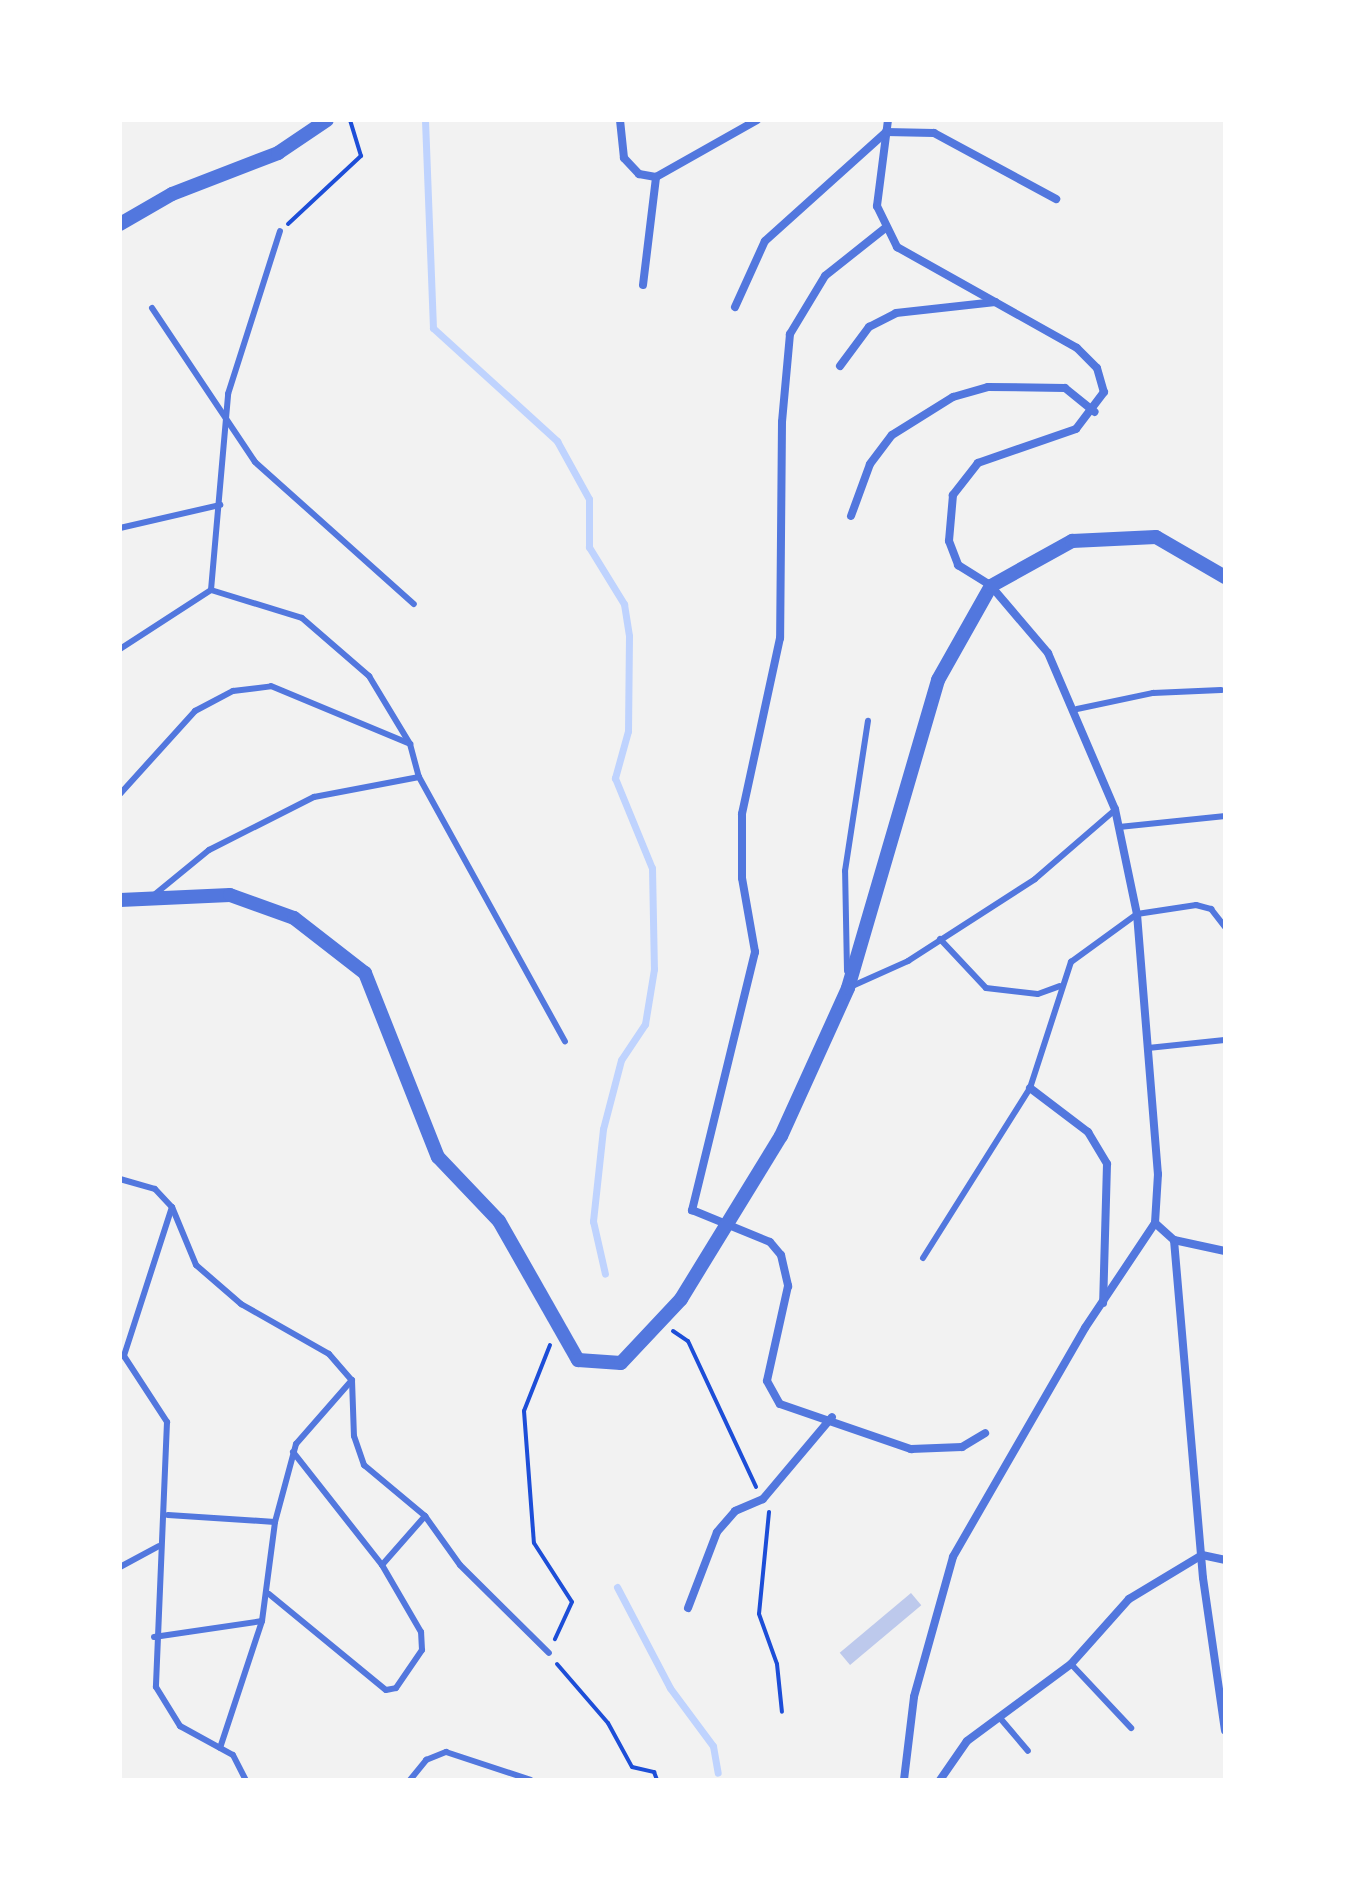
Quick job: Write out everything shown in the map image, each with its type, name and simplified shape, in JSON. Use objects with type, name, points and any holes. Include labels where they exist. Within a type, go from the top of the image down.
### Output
[{"type":"street","points":[[120,224],[172,194],[278,153],[327,120]]},
{"type":"street","points":[[620,120],[624,158],[639,174],[656,177],[757,120]]},
{"type":"street","points":[[888,120],[877,206],[884,229],[897,247],[995,302],[1097,368],[1104,392],[1095,412],[1076,429],[978,463],[953,495],[949,541],[958,565],[991,586],[1048,653],[1077,709],[1115,809],[1137,914],[1148,1048],[1155,1223],[1103,1304],[953,1557],[914,1697],[904,1780]]},
{"type":"street","points":[[735,307],[765,241],[886,132],[934,133],[1056,199]]},
{"type":"street","points":[[643,285],[656,177]]},
{"type":"street","points":[[884,229],[825,276],[790,334],[782,422],[780,638],[742,814],[742,878],[755,952],[692,1210],[725,1221],[781,1255],[788,1286],[767,1381],[780,1404],[832,1417],[911,1449],[962,1447],[985,1433]]},
{"type":"street","points":[[840,366],[869,327],[896,313],[995,302]]},
{"type":"street","points":[[851,516],[870,464],[892,435],[953,397],[988,387],[1065,388],[1095,412]]},
{"type":"street","points":[[120,900],[154,895],[230,895],[294,918],[365,973],[438,1157],[499,1221],[562,1326],[578,1360],[621,1363],[681,1299],[725,1221],[781,1136],[848,988],[938,680],[991,586],[1072,541],[1156,537],[1225,577]]},
{"type":"street","points":[[1030,1088],[1088,1132],[1107,1164],[1103,1304]]},
{"type":"street","points":[[1155,1223],[1174,1240],[1225,1251]]},
{"type":"street","points":[[1174,1240],[1202,1555],[1225,1730]]},
{"type":"street","points":[[688,1608],[717,1532],[735,1511],[763,1499],[832,1417]]},
{"type":"street","points":[[940,1780],[967,1741],[1071,1664],[1129,1599],[1202,1555],[1225,1560]]},
{"type":"lane","points":[[211,590],[228,394],[280,231]]},
{"type":"lane","points":[[152,308],[226,427],[414,604]]},
{"type":"lane","points":[[120,528],[220,505]]},
{"type":"lane","points":[[120,649],[211,590]]},
{"type":"lane","points":[[211,590],[302,618],[369,676],[410,744],[419,777],[565,1041]]},
{"type":"lane","points":[[120,794],[195,711],[233,691],[271,686],[410,744]]},
{"type":"lane","points":[[1077,709],[1153,693],[1221,690]]},
{"type":"lane","points":[[868,721],[845,871],[848,988],[940,939],[1035,879],[1115,809]]},
{"type":"lane","points":[[154,895],[209,850],[314,797],[419,777]]},
{"type":"lane","points":[[1119,827],[1225,816]]},
{"type":"lane","points":[[923,1258],[1030,1088],[1060,986],[1094,941],[1137,914],[1196,905],[1211,909],[1225,927]]},
{"type":"lane","points":[[940,939],[986,988],[1038,994],[1060,986]]},
{"type":"lane","points":[[1148,1048],[1225,1040]]},
{"type":"lane","points":[[120,1179],[155,1189],[172,1207],[196,1265],[266,1324],[329,1354],[352,1380],[354,1436],[364,1465],[425,1516],[460,1565],[549,1653]]},
{"type":"lane","points":[[172,1207],[122,1360],[167,1422],[168,1515],[159,1546],[154,1637],[160,1702],[180,1726],[233,1755],[246,1780]]},
{"type":"lane","points":[[220,1748],[269,1594],[275,1522],[293,1452],[352,1380]]},
{"type":"lane","points":[[269,1594],[386,1690],[396,1688],[422,1650],[421,1632],[382,1565],[293,1452]]},
{"type":"lane","points":[[168,1515],[275,1522]]},
{"type":"lane","points":[[382,1565],[425,1516]]},
{"type":"lane","points":[[120,1567],[159,1546]]},
{"type":"lane","points":[[154,1637],[262,1621]]},
{"type":"lane","points":[[1071,1664],[1131,1728]]},
{"type":"lane","points":[[1000,1718],[1028,1751]]},
{"type":"lane","points":[[410,1780],[426,1760],[446,1752],[531,1780]]},
{"type":"path","points":[[280,231],[361,156],[350,120]]},
{"type":"path","points":[[562,1326],[524,1411],[534,1543],[572,1602],[549,1653],[608,1723],[632,1767],[654,1772],[657,1780]]},
{"type":"building","points":[[911,1593],[921,1605],[850,1665],[840,1653]]},
{"type":"waterway","points":[[425,120],[433,328],[557,441],[589,499],[589,547],[624,604],[629,636],[628,731],[615,778],[652,868],[654,969],[645,1024],[621,1060],[603,1129],[593,1221],[605,1274]]},
{"type":"waterway","points":[[617,1587],[670,1688],[713,1746],[718,1773]]}]
